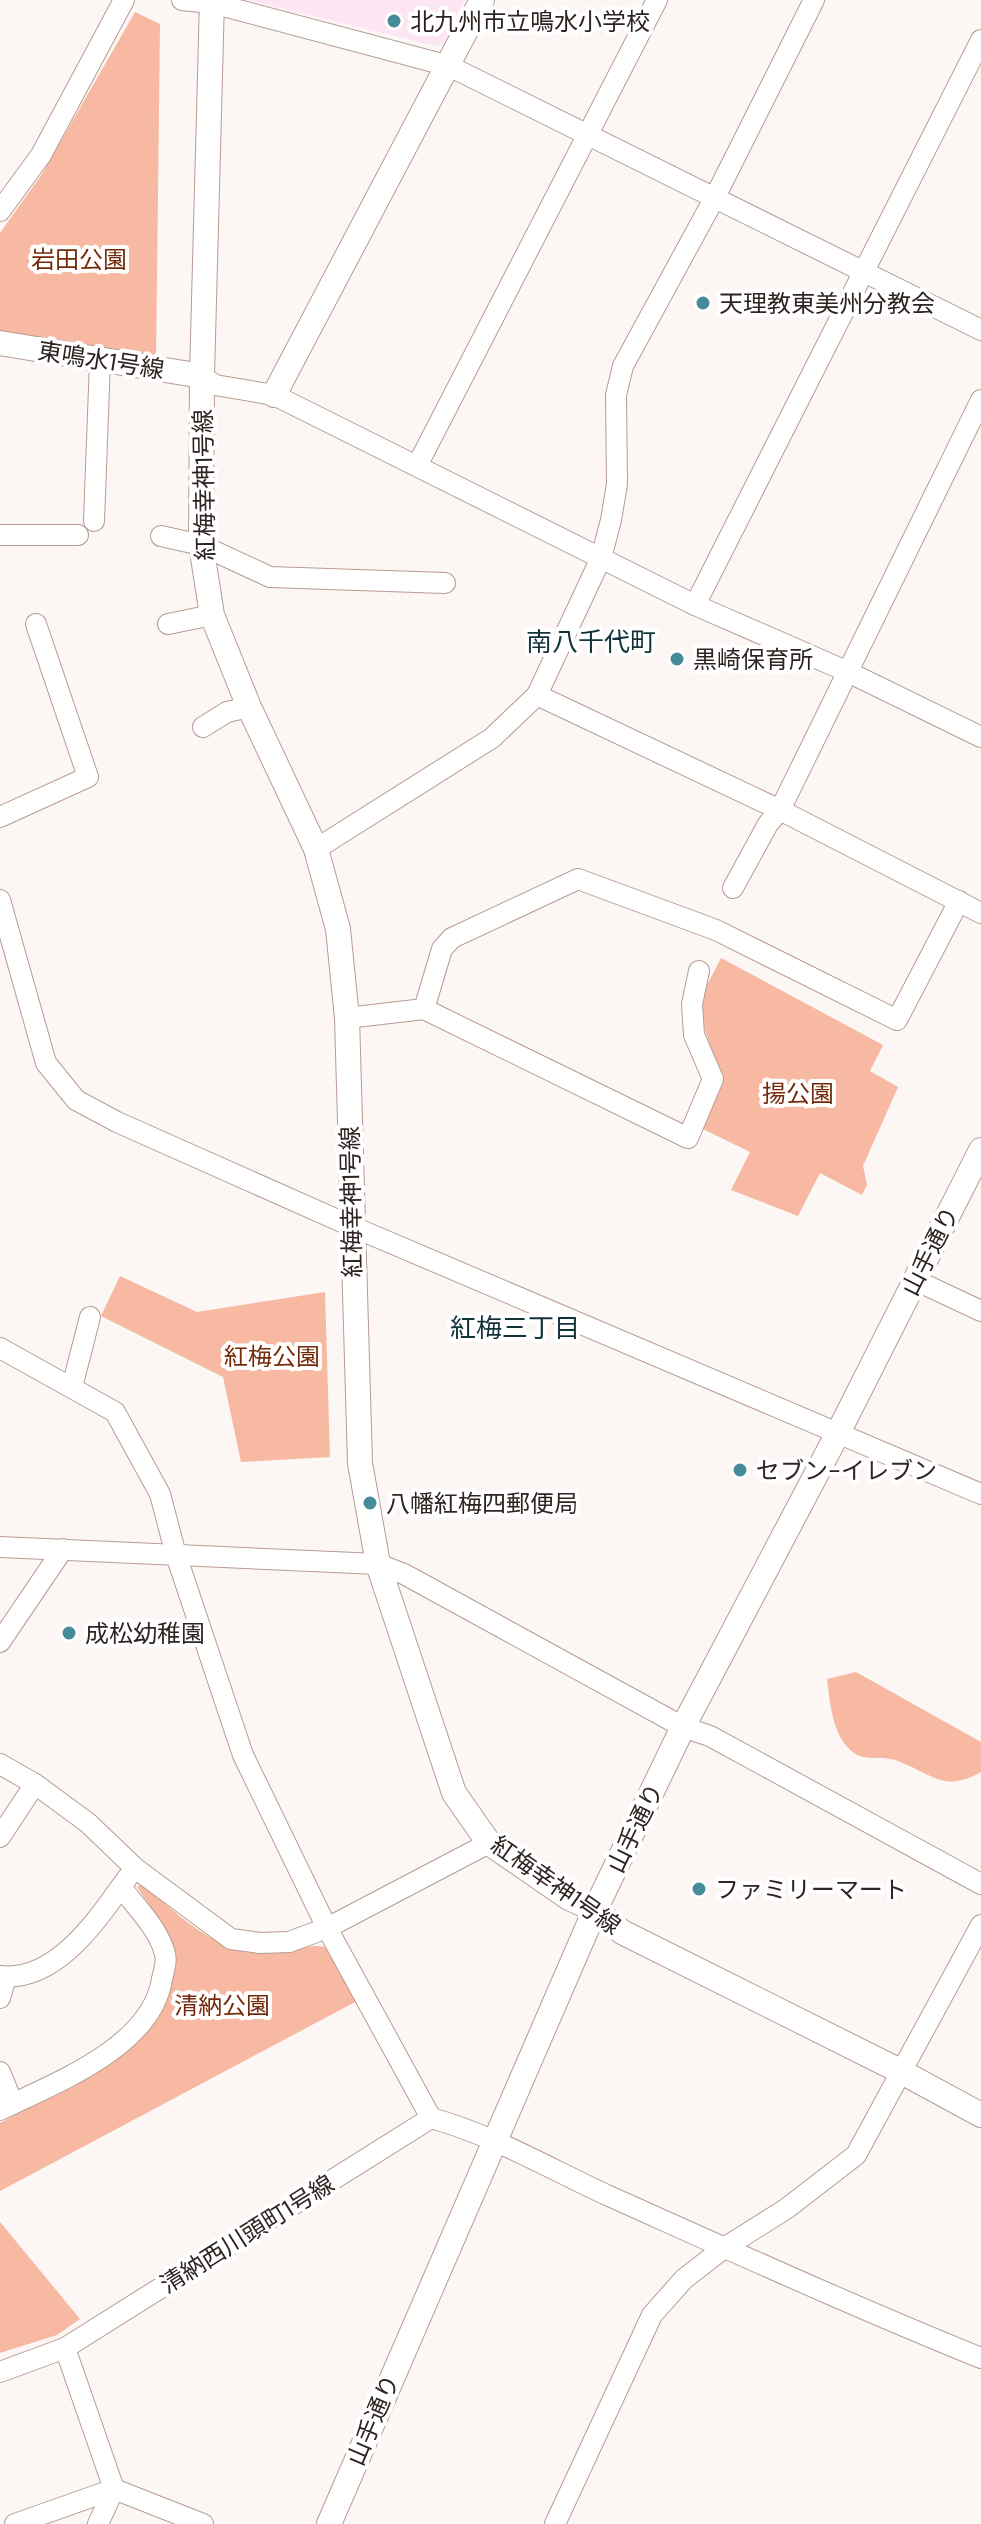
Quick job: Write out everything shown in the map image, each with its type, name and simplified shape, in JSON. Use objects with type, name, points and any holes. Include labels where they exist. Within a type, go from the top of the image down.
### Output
[{"type":"street","points":[[0,211],[41,155],[124,0]]},
{"type":"street","points":[[182,0],[212,2],[449,66],[981,330]]},
{"type":"street","points":[[274,395],[482,0]]},
{"type":"street","points":[[418,464],[657,0]]},
{"type":"street","points":[[316,849],[492,738],[537,695],[601,558],[617,484],[616,395],[623,366],[715,197],[814,0]]},
{"type":"street","name":"紅梅幸神1号線","points":[[212,2],[202,376],[201,545],[212,615],[249,707],[316,849],[338,929],[347,1018],[360,1463],[378,1564],[454,1793],[489,1843],[569,1898],[595,1910],[622,1932],[900,2071],[981,2115]]},
{"type":"street","points":[[695,605],[761,468],[866,273],[981,40]]},
{"type":"street","name":"東鳴水1号線","points":[[0,343],[202,376]]},
{"type":"street","points":[[94,521],[100,361]]},
{"type":"street","points":[[202,376],[215,385],[274,395],[418,464],[483,508],[601,558],[695,605],[846,671],[981,737]]},
{"type":"street","points":[[733,888],[768,824],[780,810],[981,400]]},
{"type":"street","points":[[0,535],[78,535]]},
{"type":"street","points":[[161,536],[201,545],[270,577],[445,583]]},
{"type":"street","points":[[168,624],[212,615]]},
{"type":"street","points":[[0,817],[88,777],[36,624]]},
{"type":"street","points":[[537,695],[780,810],[981,913]]},
{"type":"street","points":[[203,727],[227,712],[249,707]]},
{"type":"street","points":[[424,1009],[442,949],[452,938],[578,879],[716,930],[897,1020],[959,901]]},
{"type":"street","points":[[0,900],[46,1063],[76,1100],[117,1122],[351,1226],[981,1494]]},
{"type":"street","points":[[347,1018],[424,1009],[688,1138],[713,1079],[694,1035],[692,1004],[699,971]]},
{"type":"street","name":"山手通り","points":[[329,2524],[595,1910],[683,1727],[839,1431],[981,1150]]},
{"type":"street","points":[[915,1280],[981,1311]]},
{"type":"street","points":[[72,1387],[90,1317]]},
{"type":"street","points":[[0,1348],[115,1412],[160,1494],[176,1555],[243,1755],[327,1928],[431,2118],[471,2129],[724,2248],[981,2358]]},
{"type":"street","points":[[0,1547],[378,1564],[404,1574],[683,1727],[710,1736],[981,1884]]},
{"type":"street","points":[[0,1642],[63,1549]]},
{"type":"street","points":[[0,1764],[35,1784],[88,1823],[135,1868],[231,1939],[260,1943],[289,1942],[327,1928],[489,1843]]},
{"type":"street","points":[[0,1837],[35,1784]]},
{"type":"street","points":[[0,1998],[3,1976],[41,1969],[77,1942],[135,1868]]},
{"type":"street","points":[[0,2072],[7,2107],[96,2063],[146,2018],[161,1987],[166,1956],[152,1928],[121,1887]]},
{"type":"street","points":[[555,2524],[652,2315],[684,2279],[724,2248],[786,2209],[856,2155],[981,1925]]},
{"type":"street","name":"清納西川頭町1号線","points":[[0,2372],[65,2348],[431,2118]]},
{"type":"street","points":[[65,2348],[114,2489],[98,2524]]},
{"type":"street","points":[[15,2524],[114,2489],[203,2524]]},
{"type":"shaded area","name":"北九州市立鳴水小学校","points":[[248,0],[465,0],[445,41],[436,46]]},
{"type":"green space","name":"岩田公園","points":[[135,12],[160,24],[156,362],[0,333],[0,233],[42,174]]},
{"type":"green space","name":"揚公園","points":[[721,958],[883,1045],[870,1071],[898,1087],[863,1166],[867,1185],[862,1195],[820,1173],[798,1216],[731,1190],[750,1152],[701,1128],[722,1082],[702,1021],[701,997]]},
{"type":"green space","name":"紅梅公園","points":[[120,1276],[197,1312],[325,1292],[330,1457],[241,1462],[223,1377],[101,1316]]},
{"type":"green space","points":[[856,1672],[981,1742],[981,1772],[968,1778],[946,1781],[895,1760],[863,1757],[854,1753],[837,1729],[827,1679]]},
{"type":"green space","name":"清納公園","points":[[142,1883],[199,1931],[232,1947],[268,1952],[314,1946],[328,1948],[357,2001],[0,2191],[0,2123],[102,2069],[156,2019],[172,1955],[162,1923],[137,1887]]},
{"type":"green space","points":[[0,2222],[80,2319],[57,2335],[0,2353]]},
{"type":"place","name":"北九州市立鳴水小学校","points":[[394,21]]},
{"type":"place","name":"天理教東美州分教会","points":[[703,303]]},
{"type":"place","name":"黒崎保育所","points":[[677,659]]},
{"type":"place","name":"セブン-イレブン","points":[[740,1470]]},
{"type":"place","name":"八幡紅梅四郵便局","points":[[370,1503]]},
{"type":"place","name":"成松幼稚園","points":[[69,1633]]},
{"type":"place","name":"ファミリーマート","points":[[699,1889]]},
{"type":"district","name":"南八千代町","points":[[591,642]]},
{"type":"district","name":"紅梅三丁目","points":[[515,1328]]}]
